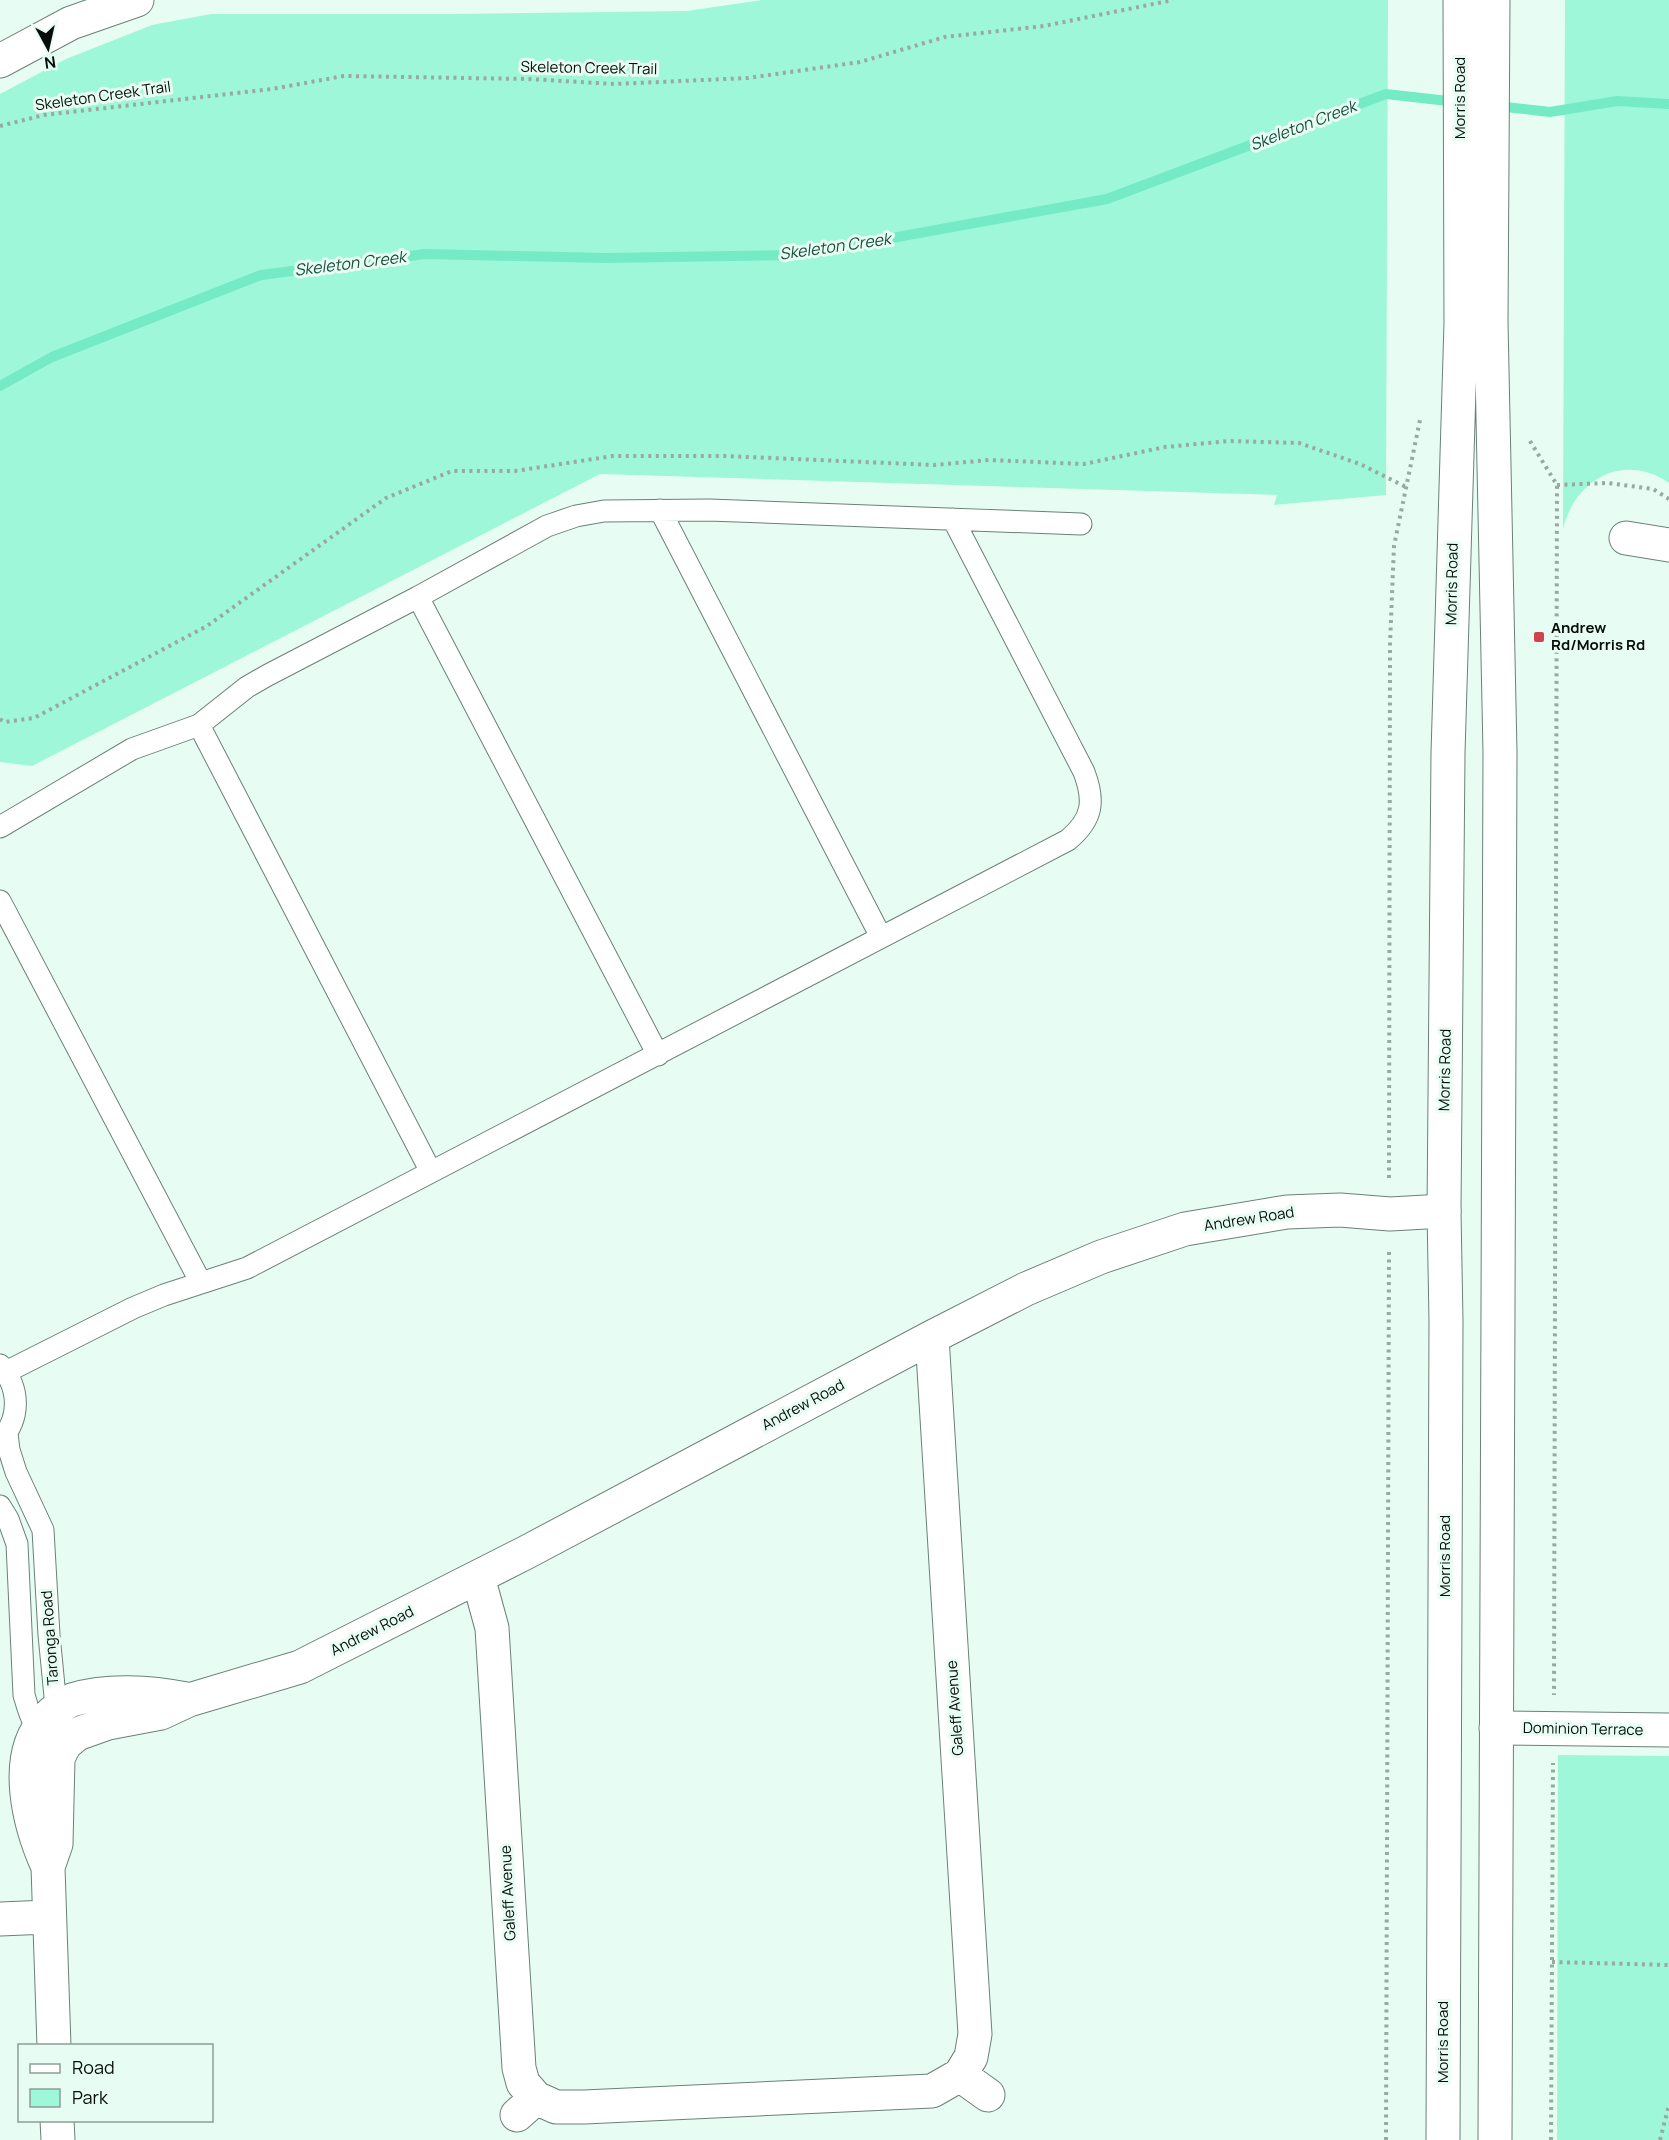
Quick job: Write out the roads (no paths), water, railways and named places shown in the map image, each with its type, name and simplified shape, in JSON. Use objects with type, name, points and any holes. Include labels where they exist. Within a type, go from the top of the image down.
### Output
[{"type":"street","points":[[0,61],[66,12],[137,0]]},
{"type":"street","name":"Morris Road","points":[[1460,0],[1500,752],[1495,2140]]},
{"type":"street","name":"Morris Road","points":[[1443,2140],[1446,1320],[1444,1211],[1448,753],[1476,323],[1493,0]]},
{"type":"street","points":[[1626,538],[1669,545]]},
{"type":"street","name":"Andrew Road","points":[[52,1727],[77,1734],[108,1723],[161,1713],[189,1700],[300,1666],[478,1577],[932,1337],[1048,1280],[1101,1257],[1185,1229],[1287,1212],[1340,1210],[1390,1214],[1497,1210]]},
{"type":"street","name":"Galeff Avenue","points":[[478,1577],[492,1628],[519,2068],[527,2106],[584,2107],[932,2091],[960,2075],[971,2057],[975,2034],[932,1337]]},
{"type":"street","name":"Taronga Road","points":[[52,1727],[58,1758],[56,1844],[48,1867],[54,2044]]},
{"type":"street","name":"Dominion Terrace","points":[[1445,1727],[1669,1730]]},
{"type":"street","points":[[0,1919],[48,1917]]},
{"type":"street","points":[[960,2075],[988,2095]]},
{"type":"street","points":[[57,2122],[58,2140]]},
{"type":"lane","points":[[660,510],[881,937]]},
{"type":"lane","points":[[0,827],[132,749],[199,725],[248,687],[557,523],[576,516],[604,512],[721,510],[1081,524]]},
{"type":"lane","points":[[3,1437],[15,1413],[16,1402],[11,1381],[3,1369],[133,1308],[247,1268],[1068,840],[1081,830],[1089,816],[1091,801],[1084,772],[953,519]]},
{"type":"lane","points":[[418,597],[658,1055]]},
{"type":"lane","points":[[199,725],[431,1172]]},
{"type":"lane","points":[[0,901],[201,1283]]},
{"type":"lane","name":"Taronga Road","points":[[0,1506],[8,1519],[17,1544],[24,1695],[32,1719],[52,1727],[43,1530],[16,1472],[3,1437]]},
{"type":"waterway","name":"Skeleton Creek","points":[[0,386],[52,357],[261,275],[425,254],[605,258],[798,255],[1107,199],[1386,94],[1457,102]]},
{"type":"waterway","name":"Skeleton Creek","points":[[1497,106],[1550,112],[1617,101],[1669,104]]},
{"type":"place","name":"Andrew Rd/Morris Rd","points":[[1539,637]]}]
